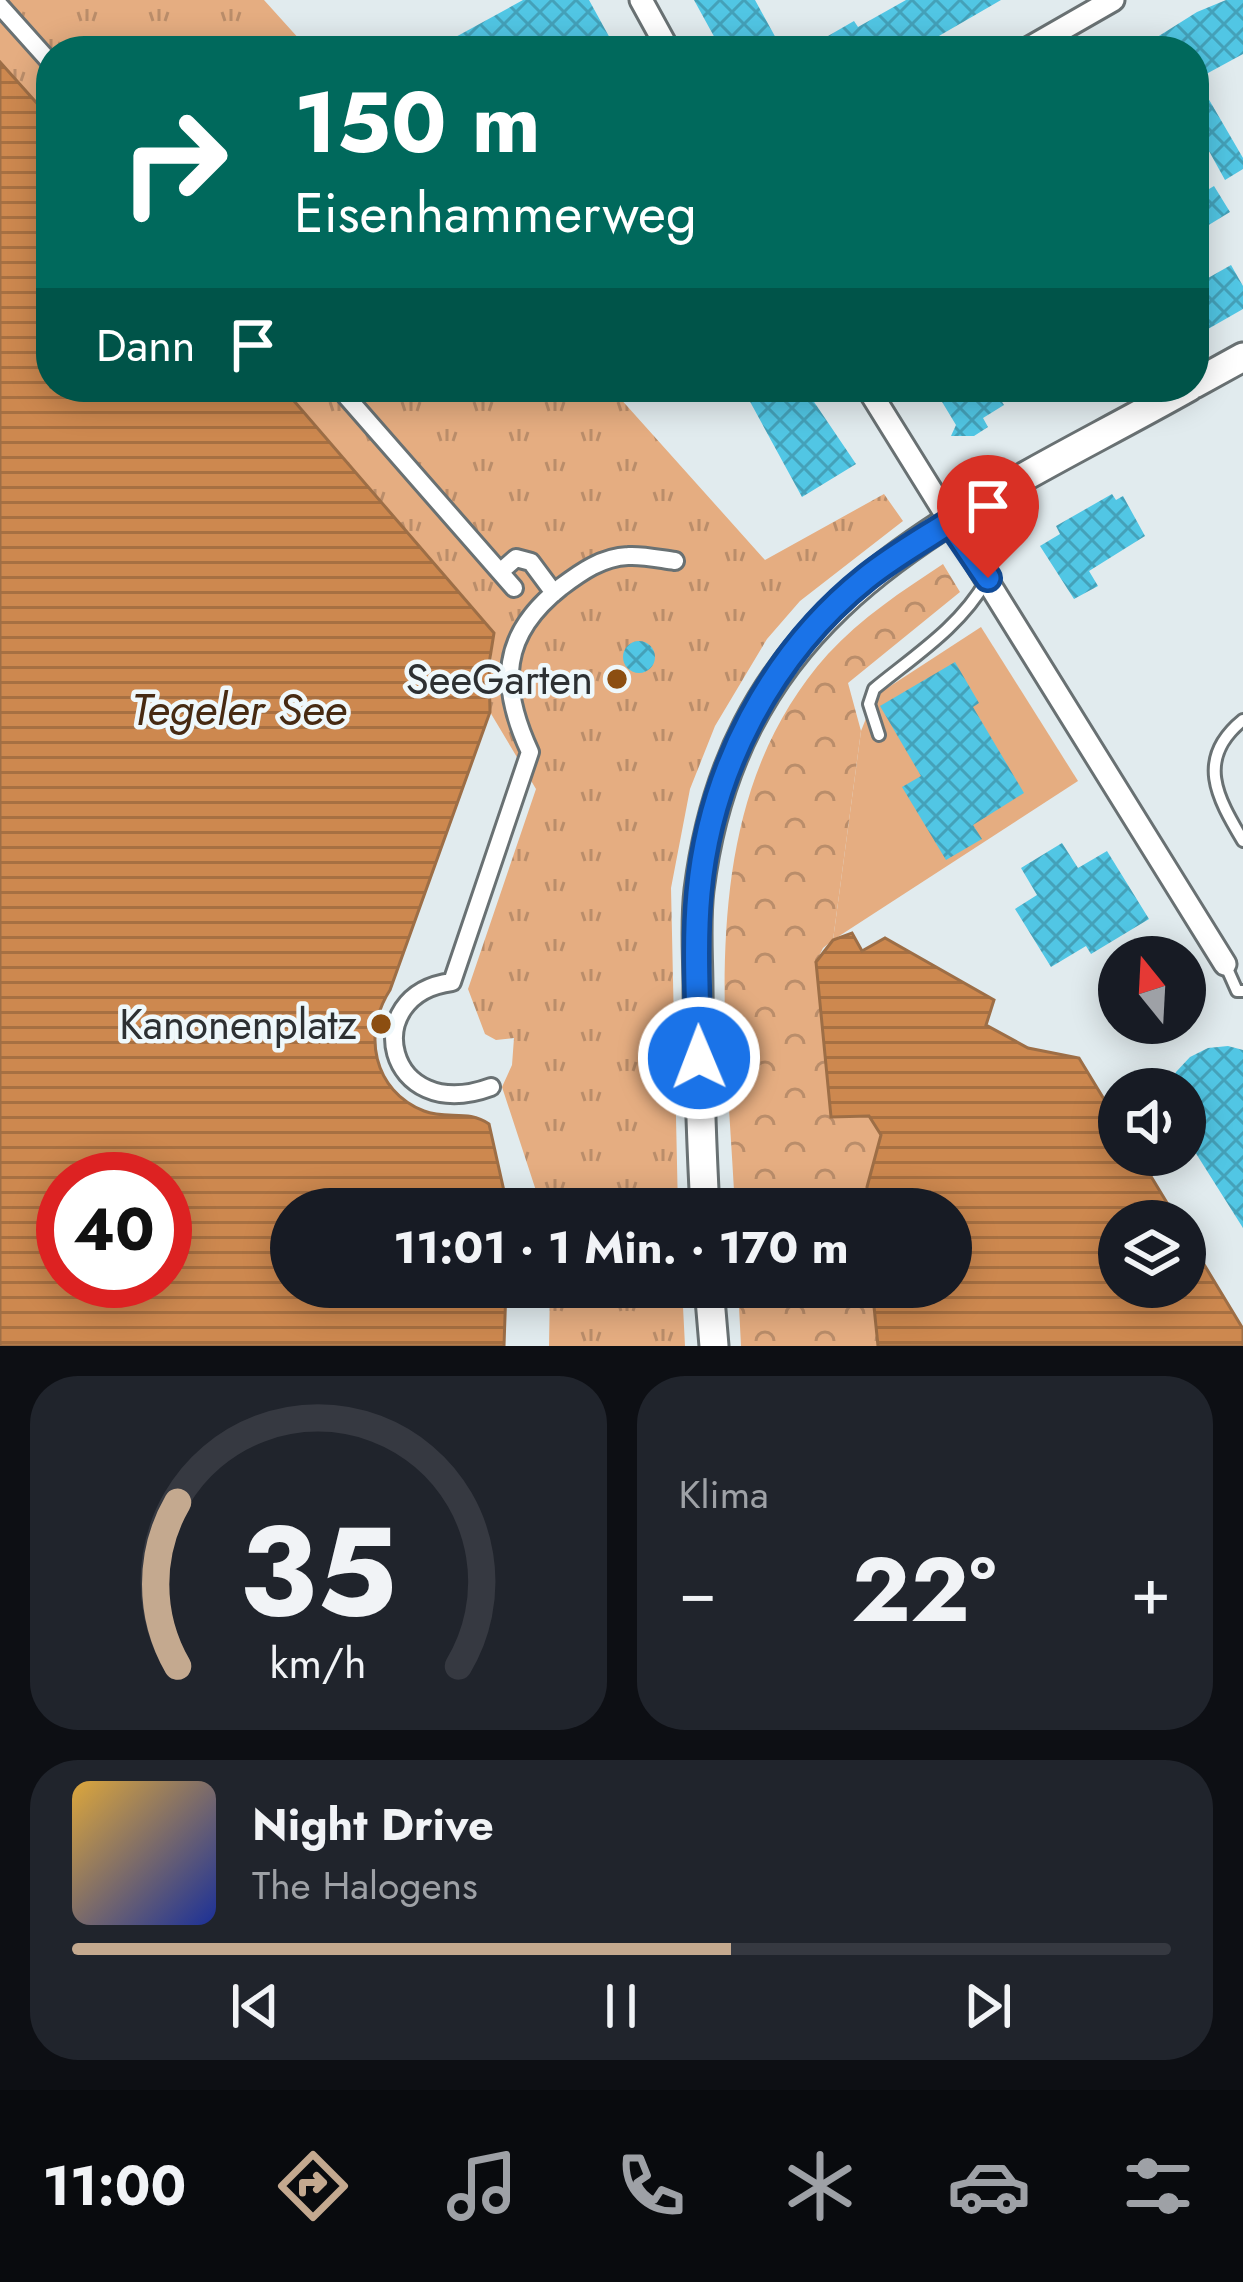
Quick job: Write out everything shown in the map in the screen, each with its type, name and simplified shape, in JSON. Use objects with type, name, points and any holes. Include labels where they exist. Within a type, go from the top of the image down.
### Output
[{"type":"street","points":[[641,0],[661,36]]},
{"type":"street","points":[[1050,36],[1113,0]]},
{"type":"street","points":[[0,6],[36,46]]},
{"type":"street","points":[[1209,376],[1243,357]]},
{"type":"street","points":[[351,402],[525,600]]},
{"type":"street","points":[[876,402],[1225,964]]},
{"type":"street","points":[[704,1188],[699,892],[722,785],[754,710],[811,629],[866,578],[950,522],[1164,402]]},
{"type":"street","points":[[525,600],[554,593],[587,567],[627,556],[675,561]]},
{"type":"street","points":[[500,572],[516,558],[531,562],[554,593]]},
{"type":"street","points":[[491,1087],[456,1096],[423,1089],[398,1058],[394,1030],[410,998],[435,984],[452,982],[530,752],[514,718],[508,676],[525,600]]},
{"type":"street","points":[[711,1308],[714,1346]]},
{"type":"lane","points":[[879,735],[869,704],[874,688],[953,624],[974,603],[988,578]]},
{"type":"lane","points":[[1243,720],[1218,747],[1213,776],[1222,805],[1243,841]]},
{"type":"lane","points":[[1225,964],[1237,991],[1243,991]]},
{"type":"green space","points":[[0,0],[264,0],[296,36],[36,36],[36,102],[0,62]]},
{"type":"green space","points":[[295,402],[623,402],[765,560],[884,494],[903,521],[800,601],[767,639],[715,726],[690,789],[671,888],[678,1188],[535,1188],[502,1087],[512,1065],[514,1038],[496,1040],[485,1034],[468,989],[536,789],[490,712],[494,633]]},
{"type":"green space","points":[[943,564],[960,592],[848,683],[861,731],[833,940],[816,962],[831,1117],[869,1116],[881,1135],[867,1188],[734,1188],[725,991],[736,847],[755,779],[785,714],[828,654],[897,595]]},
{"type":"green space","points":[[981,627],[1078,781],[833,940],[861,731],[875,696]]},
{"type":"green space","points":[[550,1308],[683,1308],[685,1346],[549,1346]]},
{"type":"green space","points":[[739,1308],[874,1308],[878,1346],[741,1346]]},
{"type":"water","name":"Tegeler See","points":[[0,62],[36,102],[36,402],[295,402],[494,633],[490,712],[381,1007],[375,1042],[383,1075],[407,1102],[433,1114],[473,1117],[489,1124],[503,1188],[270,1188],[270,1308],[505,1308],[504,1346],[0,1346]]},
{"type":"water","points":[[852,933],[862,951],[885,938],[994,1000],[986,1025],[1028,1048],[1079,1058],[1098,1089],[1098,1176],[1151,1176],[1165,1200],[1098,1200],[1098,1308],[1206,1308],[1206,1268],[1243,1329],[1243,1346],[878,1346],[874,1308],[972,1308],[972,1188],[867,1188],[881,1135],[869,1116],[831,1117],[816,962],[833,940]]},
{"type":"building","points":[[523,0],[589,0],[609,36],[457,36]]},
{"type":"building","points":[[694,0],[755,0],[775,36],[714,36]]},
{"type":"building","points":[[906,0],[1001,0],[939,36],[828,36],[854,21],[858,27]]},
{"type":"building","points":[[1226,0],[1243,0],[1243,54],[1209,72],[1209,36],[1159,36]]},
{"type":"building","points":[[1209,100],[1243,158],[1243,169],[1225,180],[1209,151]]},
{"type":"building","points":[[1214,186],[1230,212],[1209,225],[1209,189]]},
{"type":"building","points":[[1231,265],[1243,286],[1243,309],[1209,328],[1209,277]]},
{"type":"building","points":[[750,402],[814,402],[856,464],[802,497]]},
{"type":"building","points":[[942,402],[1004,405],[983,418],[988,427],[974,436],[951,436],[956,425]]},
{"type":"building","points":[[1112,494],[1116,500],[1123,496],[1145,536],[1089,571],[1098,586],[1074,599],[1040,546],[1060,534],[1056,526]]},
{"type":"building","points":[[639,641],[650,646],[655,657],[650,668],[639,673],[628,668],[623,657],[628,646]]},
{"type":"building","points":[[955,662],[979,703],[973,707],[1024,793],[973,825],[982,839],[946,860],[902,787],[921,776],[880,706]]},
{"type":"building","points":[[1062,843],[1078,868],[1107,851],[1149,919],[1121,936],[1098,936],[1098,950],[1091,954],[1086,946],[1051,967],[1015,909],[1037,895],[1021,868]]},
{"type":"building","points":[[1208,1048],[1243,1050],[1243,1228],[1206,1169],[1206,1068],[1180,1068]]},
{"type":"place","name":"SeeGarten","points":[[617,679]]},
{"type":"place","name":"Kanonenplatz","points":[[381,1024]]},
{"type":"route","points":[[699,1058],[699,892],[722,785],[754,710],[811,629],[866,578],[950,522],[988,578]]}]
